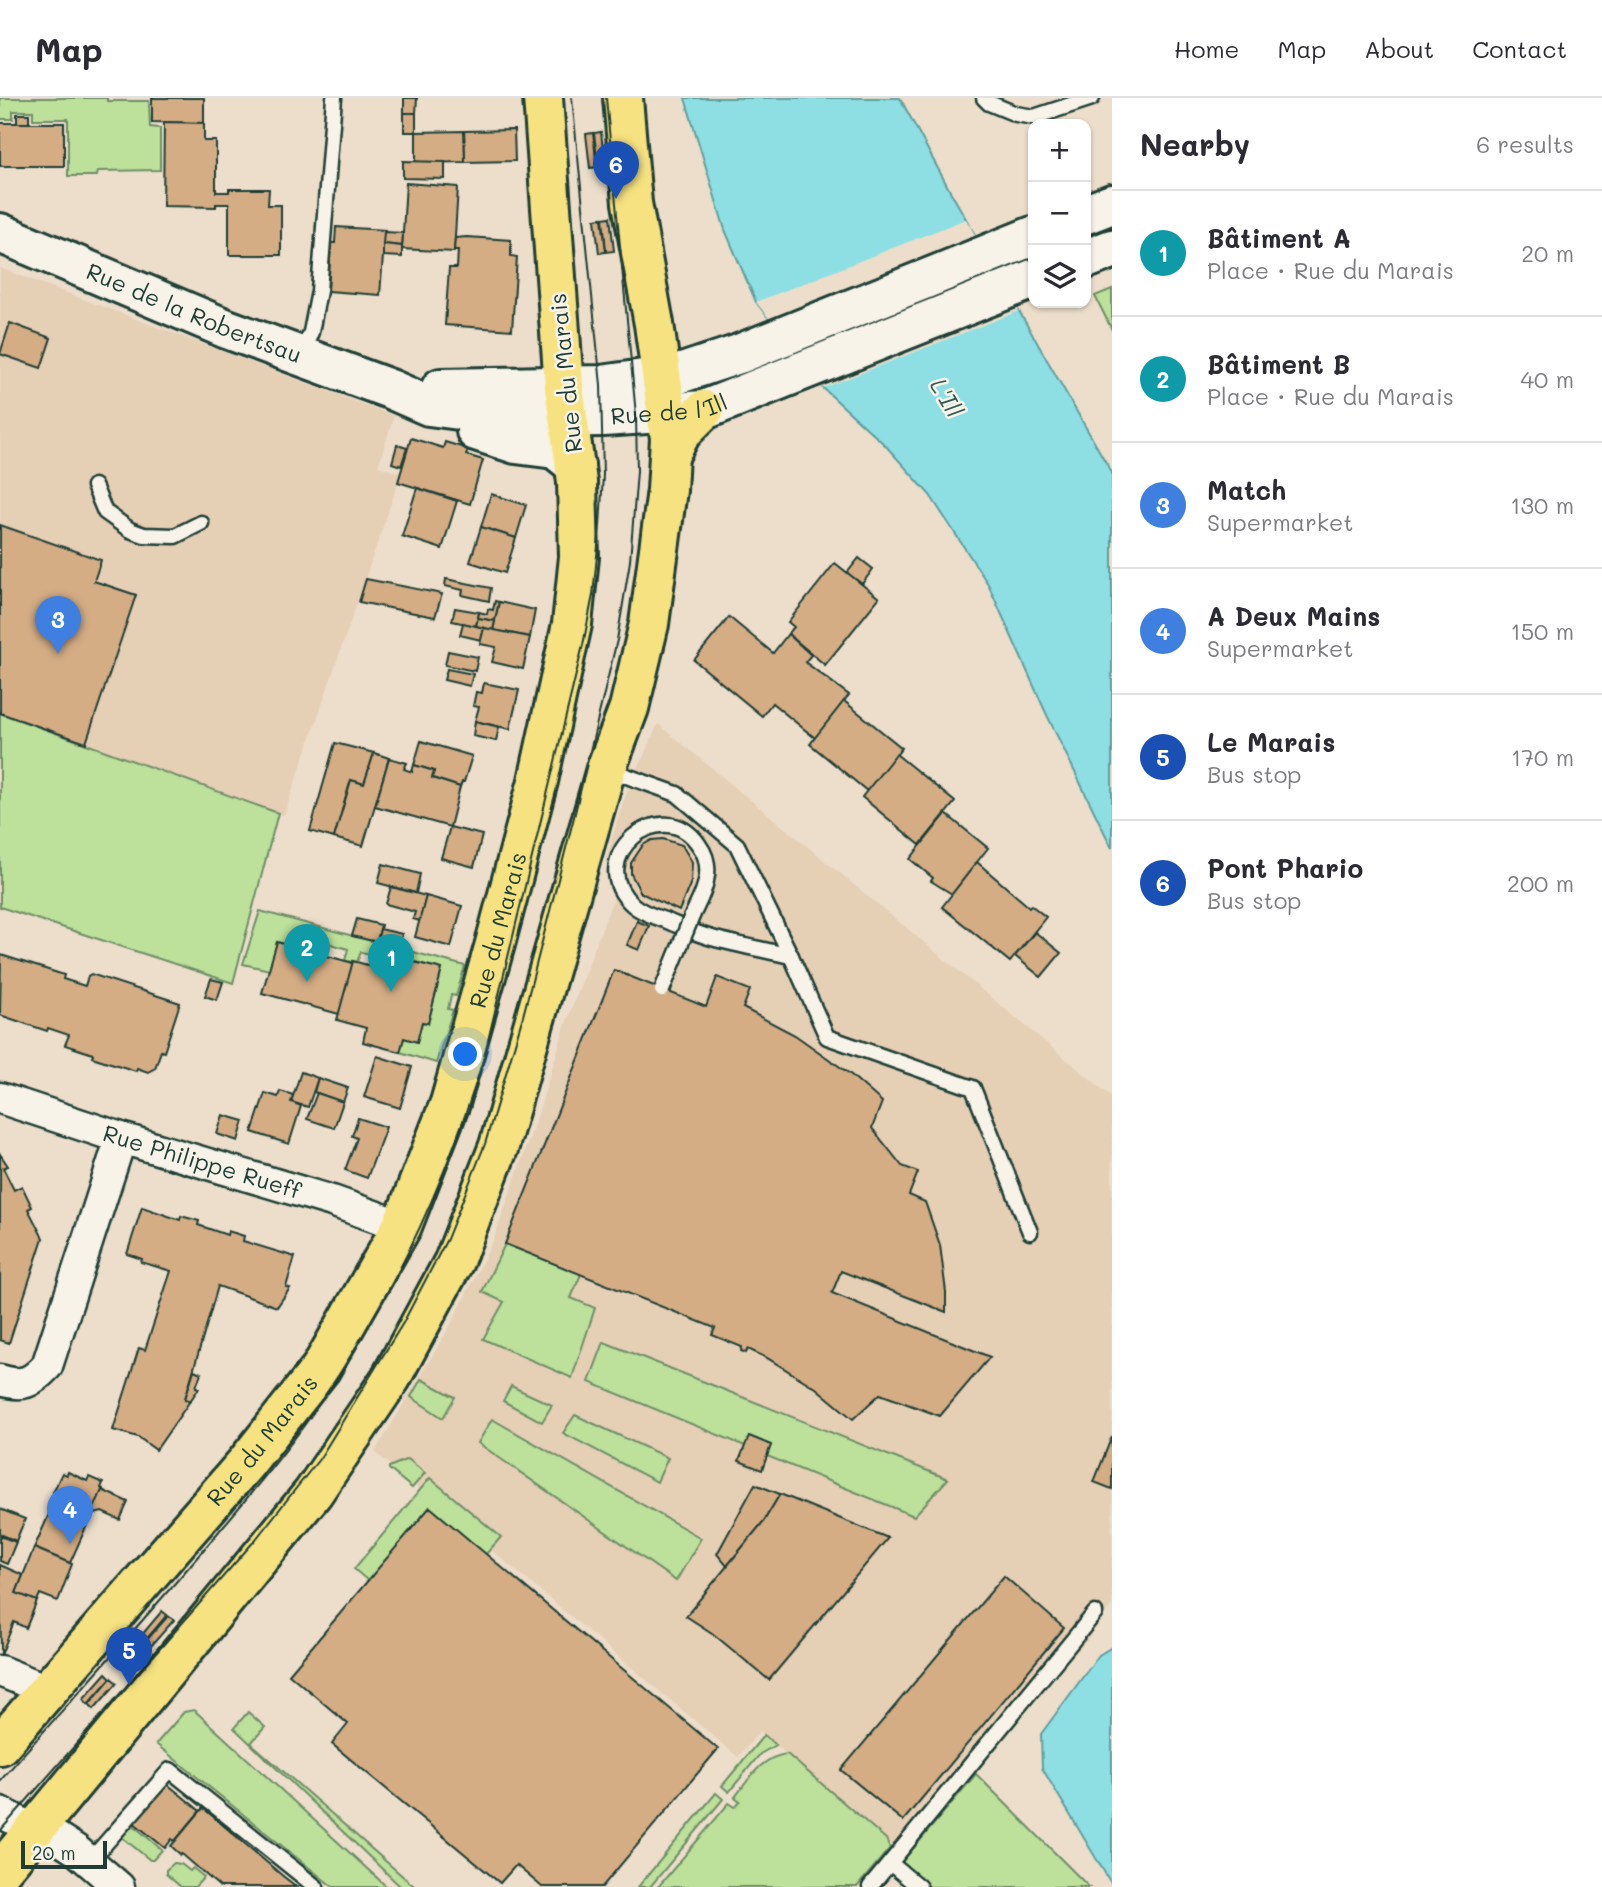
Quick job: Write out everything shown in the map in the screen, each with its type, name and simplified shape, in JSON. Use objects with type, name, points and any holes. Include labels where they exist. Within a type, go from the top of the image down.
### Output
[{"type":"main road","name":"Rue du Marais","points":[[0,1745],[246,1463],[321,1368],[402,1226],[450,1103],[538,781],[572,624],[579,557],[575,465],[566,402],[543,98]]},
{"type":"main road","points":[[0,1872],[313,1493],[404,1355],[454,1261],[499,1146],[606,769],[629,708],[641,664],[667,490],[670,438],[677,400],[654,324],[632,203],[623,98]]},
{"type":"main road","points":[[1091,212],[1112,204]]},
{"type":"main road","name":"Rue de la Robertsau","points":[[0,233],[228,329],[429,405],[519,418],[566,402]]},
{"type":"main road","name":"Rue de l'Ill","points":[[677,400],[739,354],[1028,239]]},
{"type":"main road","points":[[1091,257],[1112,249]]},
{"type":"main road","name":"Rue de l'Ill","points":[[566,402],[677,400],[763,388],[1028,281]]},
{"type":"main road","name":"Rue de la Robertsau","points":[[390,389],[566,402]]},
{"type":"main road","name":"Rue de la Robertsau","points":[[429,405],[450,422],[516,443],[555,449],[575,465]]},
{"type":"street","name":"Rue Philippe Rueff","points":[[0,1098],[121,1138],[332,1201],[402,1226]]},
{"type":"street","points":[[0,1380],[13,1384],[33,1381],[47,1366],[121,1138]]},
{"type":"street","points":[[0,1671],[47,1690]]},
{"type":"street","points":[[0,1812],[34,1830],[53,1835],[76,1850],[118,1887]]},
{"type":"lane","points":[[301,356],[311,332],[319,291],[334,98]]},
{"type":"lane","points":[[984,98],[989,103],[1016,114],[1034,117],[1092,98]]},
{"type":"lane","points":[[94,486],[105,512],[130,530],[152,536],[175,536],[201,523]]},
{"type":"lane","points":[[606,769],[677,794],[737,845],[827,1037],[973,1088],[1030,1232]]},
{"type":"lane","points":[[662,990],[692,916],[706,883],[708,869],[698,842],[687,832],[674,826],[658,825],[643,829],[630,838],[621,850],[616,866],[624,895],[635,907],[709,938],[791,956]]},
{"type":"lane","points":[[870,1887],[1095,1613]]},
{"type":"lane","points":[[89,1862],[170,1770],[316,1887]]},
{"type":"lane","points":[[890,1863],[916,1886]]},
{"type":"shaded area","points":[[0,268],[394,416],[378,466],[401,474],[284,815],[0,713]]},
{"type":"shaded area","points":[[658,724],[1112,1097],[1112,1604],[1088,1639],[989,1749],[904,1855],[760,1731],[738,1757],[375,1452],[450,1326],[494,1239],[541,1105],[567,1020],[614,897],[606,874],[607,856],[623,802]]},
{"type":"green space","points":[[0,98],[107,98],[107,101],[149,101],[150,127],[160,128],[160,170],[98,171],[97,176],[68,176],[68,119],[33,119],[33,111],[13,111],[13,119],[0,119]]},
{"type":"green space","points":[[1112,289],[1112,330],[1095,296]]},
{"type":"green space","points":[[0,713],[278,813],[233,983],[0,907]]},
{"type":"green space","points":[[260,911],[465,966],[456,996],[451,995],[448,1009],[453,1010],[436,1063],[400,1052],[404,1038],[417,1041],[422,1022],[428,1023],[442,969],[387,955],[382,969],[375,967],[378,956],[361,952],[357,962],[345,961],[348,949],[324,942],[320,954],[309,951],[312,940],[299,936],[295,947],[277,942],[270,970],[243,964]]},
{"type":"green space","points":[[505,1244],[581,1274],[571,1298],[595,1308],[572,1378],[483,1339],[504,1302],[482,1292]]},
{"type":"green space","points":[[604,1342],[948,1479],[914,1516],[767,1456],[771,1445],[750,1437],[745,1446],[589,1382]]},
{"type":"green space","points":[[421,1379],[455,1397],[443,1418],[411,1397]]},
{"type":"green space","points":[[511,1386],[552,1405],[542,1422],[503,1401]]},
{"type":"green space","points":[[575,1415],[668,1458],[657,1482],[563,1433]]},
{"type":"green space","points":[[492,1419],[701,1538],[676,1581],[478,1443]]},
{"type":"green space","points":[[408,1459],[425,1473],[412,1488],[389,1469]]},
{"type":"green space","points":[[430,1478],[501,1537],[486,1554],[368,1581],[354,1569]]},
{"type":"green space","points":[[194,1710],[387,1887],[333,1887],[156,1744],[184,1712]]},
{"type":"green space","points":[[248,1712],[265,1727],[251,1743],[415,1887],[401,1887],[234,1728]]},
{"type":"green space","points":[[764,1735],[776,1745],[760,1754],[729,1792],[722,1786]]},
{"type":"green space","points":[[787,1754],[886,1839],[890,1848],[857,1887],[658,1887],[729,1803],[735,1807],[740,1801],[735,1797],[757,1770],[770,1759]]},
{"type":"green space","points":[[976,1774],[1089,1887],[930,1887],[901,1863]]},
{"type":"green space","points":[[716,1793],[723,1799],[650,1887],[638,1887]]},
{"type":"green space","points":[[132,1824],[162,1850],[153,1860],[123,1838],[123,1834]]},
{"type":"green space","points":[[174,1863],[181,1864],[190,1871],[193,1868],[204,1877],[195,1887],[181,1887],[166,1874],[166,1870]]},
{"type":"water","name":"L'Ill","points":[[685,98],[900,98],[950,191],[1112,473],[1112,848],[1046,713],[988,584],[930,495],[885,445],[823,388],[756,302],[725,230]]},
{"type":"water","points":[[1112,1647],[1112,1885],[1042,1768],[1041,1734],[1099,1655]]},
{"type":"pier","points":[[966,219],[1019,311],[823,388],[756,302]]},
{"type":"building","points":[[152,98],[204,98],[204,123],[152,122]]},
{"type":"building","points":[[404,98],[417,98],[416,113],[404,113]]},
{"type":"building","points":[[404,113],[416,113],[416,132],[404,132]]},
{"type":"building","points":[[17,114],[29,114],[29,123],[17,123]]},
{"type":"building","points":[[164,122],[204,123],[204,141],[216,141],[216,192],[229,192],[229,189],[269,189],[268,205],[281,205],[281,255],[229,255],[229,204],[216,204],[216,207],[163,206]]},
{"type":"building","points":[[0,123],[64,123],[64,166],[0,166]]},
{"type":"building","points":[[514,130],[515,161],[465,162],[464,131]]},
{"type":"building","points":[[464,131],[465,162],[416,163],[416,132]]},
{"type":"building","points":[[601,132],[605,166],[598,167],[594,133]]},
{"type":"building","points":[[593,133],[597,167],[590,168],[586,134]]},
{"type":"building","points":[[403,161],[445,162],[445,179],[403,178]]},
{"type":"building","points":[[406,183],[458,187],[454,252],[402,249]]},
{"type":"building","points":[[610,217],[614,251],[606,252],[603,218]]},
{"type":"building","points":[[602,218],[606,252],[599,253],[595,219]]},
{"type":"building","points":[[336,227],[385,230],[380,295],[328,291],[331,243],[335,243]]},
{"type":"building","points":[[384,232],[403,233],[402,246],[383,244]]},
{"type":"building","points":[[455,238],[511,240],[511,256],[517,257],[512,330],[445,325],[449,268],[457,268],[458,250],[454,250]]},
{"type":"building","points":[[383,244],[402,246],[402,257],[383,256]]},
{"type":"building","points":[[10,323],[51,338],[41,368],[0,354]]},
{"type":"building","points":[[411,438],[443,448],[445,442],[468,449],[466,455],[483,460],[470,504],[398,482]]},
{"type":"building","points":[[397,445],[407,448],[401,466],[392,463]]},
{"type":"building","points":[[417,488],[457,501],[442,549],[402,536]]},
{"type":"building","points":[[491,494],[526,505],[516,538],[481,527]]},
{"type":"building","points":[[0,525],[101,560],[94,581],[136,595],[86,743],[0,713]]},
{"type":"building","points":[[481,527],[516,538],[505,573],[470,562]]},
{"type":"building","points":[[859,558],[873,569],[862,584],[847,573]]},
{"type":"building","points":[[835,563],[879,598],[825,665],[788,634],[794,627],[788,622]]},
{"type":"building","points":[[366,579],[442,594],[435,617],[359,602]]},
{"type":"building","points":[[446,579],[491,588],[489,601],[462,595],[463,590],[445,586]]},
{"type":"building","points":[[495,601],[499,602],[495,621],[478,618],[479,612],[487,614],[488,609],[493,610]]},
{"type":"building","points":[[499,602],[535,610],[530,637],[493,630]]},
{"type":"building","points":[[455,608],[479,612],[476,626],[452,621]]},
{"type":"building","points":[[729,617],[773,653],[788,634],[811,655],[805,662],[849,695],[815,738],[772,703],[762,716],[694,660]]},
{"type":"building","points":[[478,618],[495,621],[493,630],[476,626]]},
{"type":"building","points":[[463,623],[484,628],[481,640],[460,635]]},
{"type":"building","points":[[484,628],[530,637],[523,669],[492,662],[496,647],[480,644]]},
{"type":"building","points":[[448,651],[478,657],[475,671],[445,665]]},
{"type":"building","points":[[447,669],[473,674],[470,686],[444,680]]},
{"type":"building","points":[[484,683],[519,690],[510,729],[475,721],[479,707],[473,706],[476,692],[482,693]]},
{"type":"building","points":[[844,701],[902,748],[867,791],[810,744]]},
{"type":"building","points":[[475,721],[499,727],[496,741],[473,736]]},
{"type":"building","points":[[421,741],[472,756],[460,787],[432,778],[434,771],[414,765]]},
{"type":"building","points":[[335,743],[374,753],[364,784],[351,780],[334,838],[310,831]]},
{"type":"building","points":[[374,753],[389,758],[363,846],[334,838],[351,780],[364,784]]},
{"type":"building","points":[[896,754],[955,802],[920,845],[862,797]]},
{"type":"building","points":[[389,758],[407,763],[404,769],[412,772],[414,765],[434,771],[432,778],[460,787],[450,827],[375,806]]},
{"type":"building","points":[[946,814],[988,848],[952,894],[931,881],[933,878],[910,859]]},
{"type":"building","points":[[450,827],[482,835],[474,867],[441,858]]},
{"type":"building","points":[[663,839],[682,845],[692,862],[691,882],[679,911],[641,893],[631,874],[631,863],[643,845],[652,840]]},
{"type":"building","points":[[977,862],[1029,907],[1031,905],[1046,917],[1010,962],[942,907]]},
{"type":"building","points":[[383,864],[420,874],[416,893],[378,883]]},
{"type":"building","points":[[391,887],[426,896],[420,921],[413,919],[415,912],[386,904]]},
{"type":"building","points":[[426,896],[462,906],[451,947],[415,937]]},
{"type":"building","points":[[357,919],[381,925],[377,942],[352,936]]},
{"type":"building","points":[[637,921],[649,926],[639,950],[627,945]]},
{"type":"building","points":[[380,929],[402,934],[398,948],[377,942]]},
{"type":"building","points":[[1035,932],[1061,953],[1041,977],[1015,956]]},
{"type":"building","points":[[277,942],[353,963],[339,1014],[262,993]]},
{"type":"building","points":[[1,955],[64,975],[63,979],[85,986],[91,974],[180,1003],[164,1052],[161,1051],[155,1068],[148,1072],[137,1068],[136,1071],[92,1057],[93,1054],[65,1045],[69,1035],[48,1028],[47,1031],[0,1015]]},
{"type":"building","points":[[386,955],[442,969],[428,1023],[422,1022],[417,1042],[404,1038],[400,1052],[363,1042],[366,1028],[337,1020],[353,961],[382,969]]},
{"type":"building","points":[[614,970],[706,1007],[717,977],[750,990],[743,1008],[795,1035],[850,1074],[882,1102],[872,1128],[902,1166],[918,1172],[909,1195],[925,1202],[940,1245],[946,1312],[841,1271],[832,1293],[990,1357],[940,1416],[880,1394],[853,1419],[816,1388],[767,1358],[748,1349],[746,1353],[741,1351],[742,1347],[712,1335],[715,1328],[505,1244]]},
{"type":"building","points":[[211,979],[223,982],[217,1000],[205,996]]},
{"type":"building","points":[[377,1056],[412,1067],[400,1108],[364,1097]]},
{"type":"building","points":[[301,1072],[318,1078],[308,1107],[291,1102]]},
{"type":"building","points":[[318,1078],[348,1088],[343,1102],[314,1092]]},
{"type":"building","points":[[280,1091],[293,1095],[291,1102],[301,1106],[289,1144],[252,1132],[265,1093],[278,1097]]},
{"type":"building","points":[[317,1093],[343,1102],[334,1128],[307,1119]]},
{"type":"building","points":[[223,1115],[244,1121],[238,1141],[217,1134]]},
{"type":"building","points":[[358,1118],[386,1127],[367,1178],[345,1170],[357,1138],[352,1136]]},
{"type":"building","points":[[0,1154],[8,1166],[3,1168],[14,1190],[22,1186],[32,1207],[28,1209],[43,1238],[9,1343],[0,1340]]},
{"type":"building","points":[[142,1207],[180,1220],[181,1216],[199,1221],[198,1225],[227,1235],[228,1231],[244,1236],[243,1241],[295,1257],[286,1287],[290,1288],[277,1307],[218,1286],[185,1399],[190,1401],[156,1450],[138,1437],[113,1430],[139,1348],[145,1350],[171,1271],[141,1262],[142,1259],[127,1254]]},
{"type":"building","points":[[194,1370],[201,1373],[196,1387],[199,1388],[190,1401],[185,1399]]},
{"type":"building","points":[[749,1436],[771,1445],[762,1470],[739,1461]]},
{"type":"building","points":[[1112,1436],[1112,1489],[1094,1482]]},
{"type":"building","points":[[68,1472],[87,1481],[89,1477],[103,1483],[103,1489],[70,1563],[34,1548],[58,1494],[53,1492],[62,1473],[67,1475]]},
{"type":"building","points":[[755,1484],[780,1494],[764,1521],[727,1566],[717,1554]]},
{"type":"building","points":[[102,1490],[128,1502],[120,1520],[102,1512],[91,1515]]},
{"type":"building","points":[[780,1494],[888,1538],[769,1680],[712,1633],[686,1616],[764,1521]]},
{"type":"building","points":[[430,1507],[718,1749],[602,1887],[542,1887],[516,1865],[500,1883],[332,1744],[348,1724],[289,1674]]},
{"type":"building","points":[[0,1509],[25,1519],[16,1541],[0,1534]]},
{"type":"building","points":[[0,1536],[16,1542],[7,1564],[0,1561]]},
{"type":"building","points":[[34,1548],[72,1564],[58,1601],[40,1594],[37,1601],[16,1593]]},
{"type":"building","points":[[0,1565],[23,1575],[16,1593],[37,1601],[26,1628],[14,1622],[1,1655]]},
{"type":"building","points":[[1004,1576],[1064,1628],[903,1821],[841,1770]]},
{"type":"building","points":[[162,1611],[167,1615],[145,1641],[140,1637]]},
{"type":"building","points":[[168,1616],[174,1620],[151,1646],[145,1642]]},
{"type":"building","points":[[106,1673],[111,1678],[88,1704],[83,1699]]},
{"type":"building","points":[[111,1678],[117,1683],[94,1709],[89,1704]]},
{"type":"building","points":[[166,1783],[200,1811],[175,1841],[172,1839],[165,1848],[133,1822]]},
{"type":"building","points":[[203,1808],[297,1887],[220,1887],[181,1855],[171,1846]]},
{"type":"tram line","points":[[0,1781],[193,1562],[269,1471],[315,1410],[343,1369],[392,1284],[434,1196],[469,1104],[484,1057],[593,595],[603,475],[601,385],[572,98]]},
{"type":"tram line","points":[[0,1831],[256,1539],[320,1458],[403,1323],[447,1239],[485,1144],[523,1016],[574,817],[617,640],[630,561],[637,471],[636,415],[606,98]]},
{"type":"place","name":"Pont Phario","points":[[616,199]]},
{"type":"place","name":"Match","points":[[58,654]]},
{"type":"place","name":"Bâtiment B","points":[[307,982]]},
{"type":"place","name":"Bâtiment A","points":[[391,992]]},
{"type":"place","name":"A Deux Mains","points":[[70,1544]]},
{"type":"place","name":"Le Marais","points":[[129,1685]]}]
